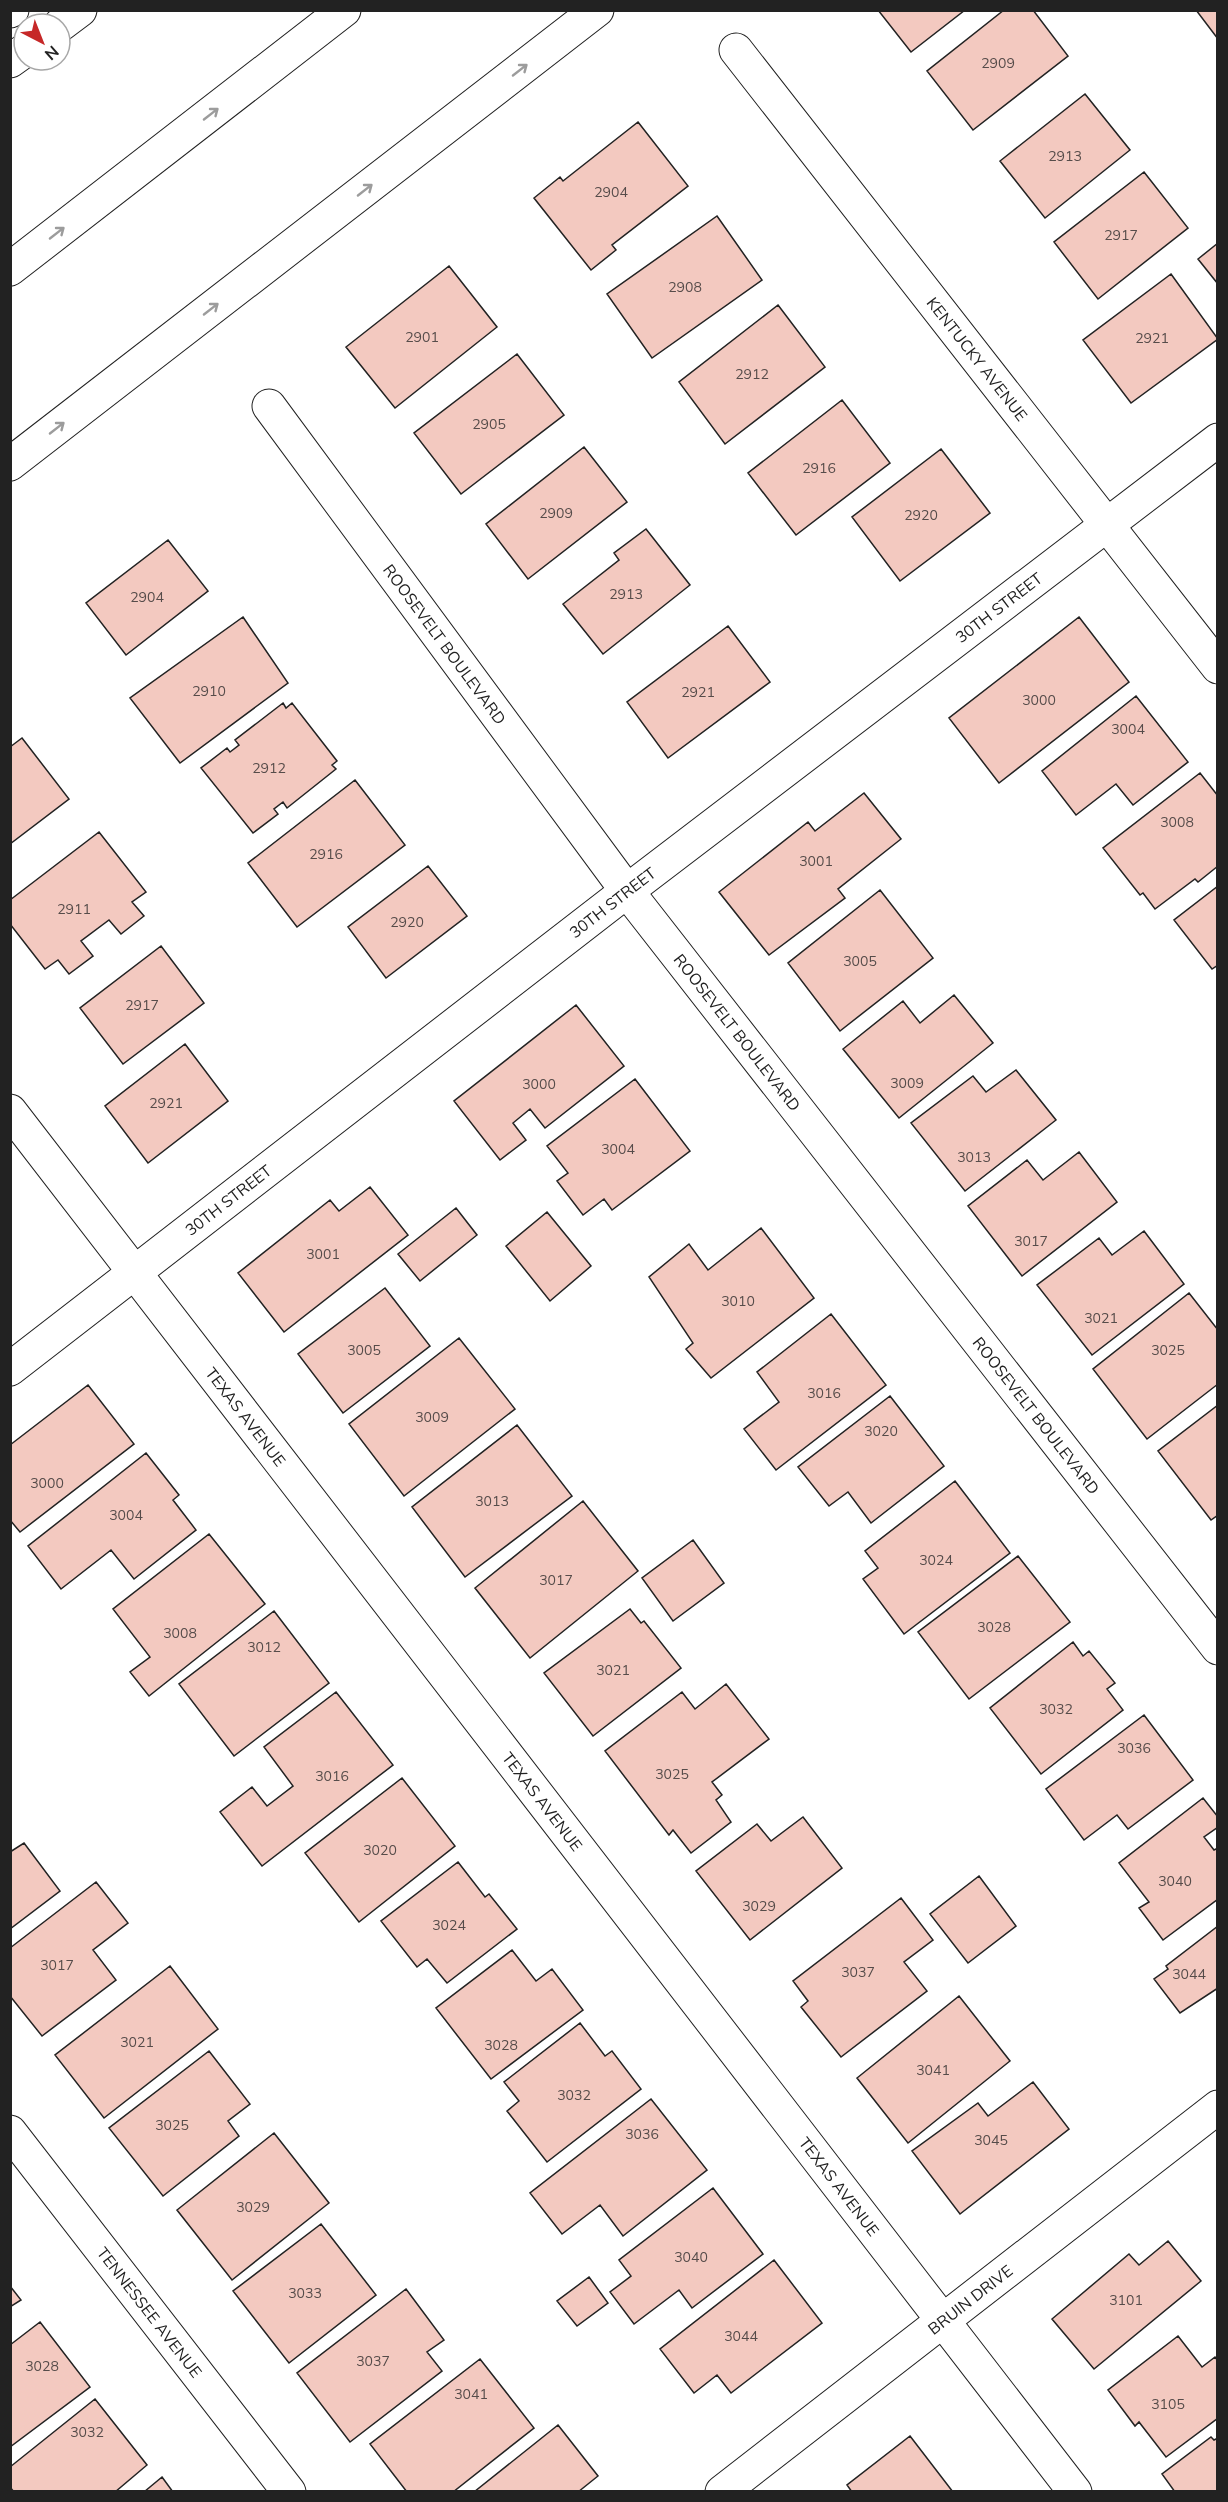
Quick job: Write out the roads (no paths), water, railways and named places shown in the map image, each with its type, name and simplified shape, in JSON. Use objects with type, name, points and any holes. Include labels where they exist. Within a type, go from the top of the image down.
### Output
[{"type":"main road","points":[[10,269],[344,10]]},
{"type":"main road","points":[[10,464],[597,10]]},
{"type":"main road","name":"KENTUCKY AVENUE","points":[[736,50],[1218,667]]},
{"type":"main road","name":"ROOSEVELT BOULEVARD","points":[[269,406],[627,891],[1218,1648]]},
{"type":"main road","name":"30TH STREET","points":[[10,1369],[627,891],[1218,440]]},
{"type":"main road","name":"TEXAS AVENUE","points":[[10,1111],[1075,2492]]},
{"type":"main road","name":"BRUIN DRIVE","points":[[722,2492],[1218,2107]]},
{"type":"main road","name":"TENNESSEE AVENUE","points":[[10,2132],[289,2492]]}]
